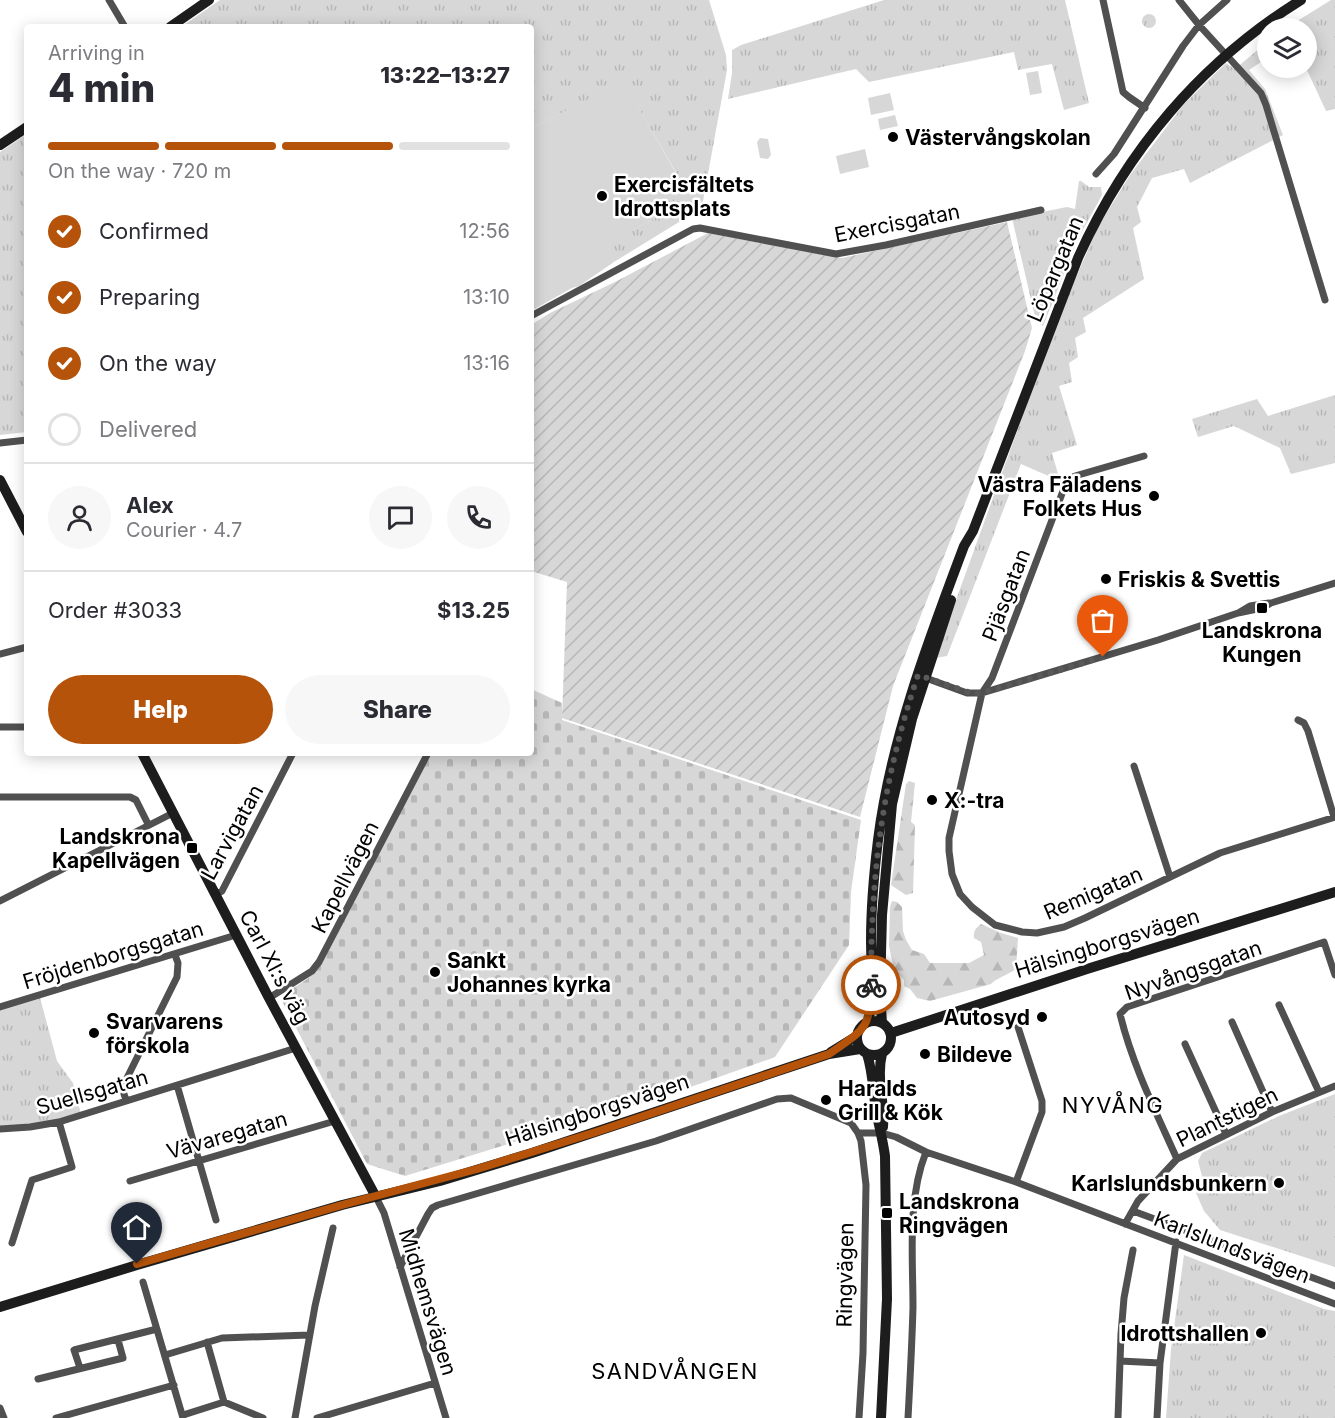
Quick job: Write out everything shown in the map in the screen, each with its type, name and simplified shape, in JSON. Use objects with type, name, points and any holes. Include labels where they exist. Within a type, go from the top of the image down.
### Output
[{"type":"street","points":[[109,0],[123,24]]},
{"type":"street","points":[[174,24],[208,0]]},
{"type":"street","points":[[1103,0],[1124,92],[1145,108]]},
{"type":"street","points":[[1179,0],[1261,93],[1325,300]]},
{"type":"street","points":[[1096,174],[1114,154],[1183,46],[1199,25],[1227,0]]},
{"type":"street","name":"Löpargatan","points":[[868,1022],[871,1010],[872,903],[880,829],[895,752],[969,549],[973,531],[1067,283],[1104,206],[1132,160],[1172,109],[1227,54],[1252,33],[1301,0]]},
{"type":"street","points":[[0,146],[24,129]]},
{"type":"street","name":"Exercisgatan","points":[[534,314],[693,229],[700,228],[836,254],[1041,210]]},
{"type":"street","points":[[0,443],[24,440]]},
{"type":"street","name":"Pjäsgatan","points":[[982,693],[992,678],[1069,480],[1075,476],[1144,456]]},
{"type":"street","points":[[0,480],[24,526]]},
{"type":"street","points":[[922,676],[967,693],[982,693],[1147,644],[1238,613],[1250,606],[1271,603],[1335,583]]},
{"type":"street","points":[[0,654],[24,648]]},
{"type":"street","name":"Löpargatan","points":[[882,1023],[880,1001],[882,915],[892,804],[922,676]]},
{"type":"street","name":"Remigatan","points":[[982,693],[951,824],[949,862],[960,894],[972,908],[995,925],[1011,930],[1049,932],[1085,918],[1220,853],[1334,817]]},
{"type":"street","points":[[1298,720],[1304,723],[1308,731],[1334,817]]},
{"type":"street","points":[[0,727],[24,727]]},
{"type":"street","name":"Carl XI:s väg","points":[[144,756],[269,998],[376,1197]]},
{"type":"street","name":"Larvigatan","points":[[216,894],[222,891],[291,756]]},
{"type":"street","name":"Kapellvägen","points":[[269,998],[312,971],[319,962],[426,756]]},
{"type":"street","name":"Remigatan","points":[[1134,766],[1170,877]]},
{"type":"street","points":[[0,797],[130,797],[136,800],[148,824]]},
{"type":"street","points":[[0,901],[173,813]]},
{"type":"street","name":"Hälsingborgsvägen","points":[[891,1033],[1098,965],[1335,892]]},
{"type":"street","name":"Fröjdenborgsgatan","points":[[0,1006],[236,935]]},
{"type":"street","name":"Nyvångsgatan","points":[[1177,1159],[1137,1068],[1122,1025],[1120,1014],[1122,1010],[1324,942],[1335,975]]},
{"type":"street","points":[[126,1100],[123,1092],[124,1084],[177,976],[178,963],[175,955]]},
{"type":"street","points":[[1279,1005],[1319,1092]]},
{"type":"street","points":[[868,1022],[882,1023],[891,1033],[889,1047],[882,1054],[874,1056],[864,1052],[857,1036],[861,1028],[868,1022]]},
{"type":"street","points":[[1232,1023],[1272,1112]]},
{"type":"street","points":[[1016,1182],[1042,1112],[1042,1101],[1018,1027]]},
{"type":"street","name":"Hälsingborgsvägen","points":[[0,1307],[137,1264],[335,1207],[440,1180],[553,1146],[829,1054],[857,1036]]},
{"type":"street","points":[[1185,1044],[1226,1134]]},
{"type":"street","name":"Suellsgatan","points":[[0,1129],[59,1122],[296,1048]]},
{"type":"street","name":"Hälsingborgsvägen","points":[[829,1054],[864,1052]]},
{"type":"street","name":"Ringvägen","points":[[864,1052],[871,1066],[876,1112],[885,1156],[886,1333],[881,1418]]},
{"type":"street","name":"Ringvägen","points":[[882,1054],[880,1065],[884,1111],[882,1133]]},
{"type":"street","points":[[177,1085],[216,1220]]},
{"type":"street","name":"Plantstigen","points":[[1125,1224],[1152,1184],[1177,1159],[1272,1112],[1335,1086]]},
{"type":"street","name":"Hälsingborgsvägen","points":[[400,1267],[428,1214],[438,1205],[656,1141],[777,1099],[791,1098],[838,1117],[851,1123],[858,1133]]},
{"type":"street","name":"Vävaregatan","points":[[130,1181],[335,1121]]},
{"type":"street","points":[[12,1243],[32,1180],[72,1167],[59,1122]]},
{"type":"street","points":[[858,1133],[882,1133]]},
{"type":"street","name":"Ringvägen","points":[[858,1133],[863,1155],[866,1241],[859,1418]]},
{"type":"street","name":"Karlslundsvägen","points":[[882,1133],[896,1137],[926,1152],[1016,1182],[1335,1304]]},
{"type":"street","points":[[908,1418],[913,1224],[919,1173],[926,1152]]},
{"type":"street","name":"Midhemsvägen","points":[[376,1197],[384,1213],[446,1418]]},
{"type":"street","name":"Karlslundsvägen","points":[[1133,1211],[1335,1286]]},
{"type":"street","points":[[295,1418],[309,1335],[333,1228]]},
{"type":"street","points":[[1201,1252],[1207,1238]]},
{"type":"street","points":[[1157,1418],[1160,1363],[1176,1242]]},
{"type":"street","points":[[1118,1418],[1122,1316],[1133,1250]]},
{"type":"street","points":[[143,1282],[183,1417],[224,1402],[263,1418]]},
{"type":"street","points":[[80,1368],[74,1350],[157,1329]]},
{"type":"street","points":[[165,1355],[222,1338],[309,1335]]},
{"type":"street","points":[[38,1379],[123,1358],[118,1340]]},
{"type":"street","points":[[207,1342],[224,1402]]},
{"type":"street","points":[[1120,1361],[1160,1363]]},
{"type":"street","points":[[317,1418],[435,1383]]},
{"type":"street","points":[[56,1418],[174,1384]]},
{"type":"street","points":[[0,1408],[4,1418]]},
{"type":"green space","points":[[220,0],[709,0],[726,55],[727,70],[701,212],[686,214],[679,222],[614,262],[606,245],[660,215],[661,204],[685,188],[623,81],[534,127],[534,24],[185,24]]},
{"type":"green space","points":[[884,0],[1065,0],[1089,103],[1064,110],[1052,64],[1018,70],[1014,52],[869,82],[856,69],[728,99],[732,73],[732,50],[741,45]]},
{"type":"green space","points":[[1331,0],[1335,0],[1335,109],[1326,111],[1311,78],[1317,78],[1317,18],[1302,18]]},
{"type":"green space","points":[[1149,14],[1154,16],[1156,21],[1154,26],[1149,28],[1144,26],[1142,21],[1144,16]]},
{"type":"green space","points":[[1257,50],[1257,65],[1249,70],[1265,89],[1283,135],[1190,183],[1184,169],[1152,178],[1137,207],[1141,222],[1133,228],[1144,279],[1083,318],[1086,332],[1075,338],[1078,357],[1069,363],[1072,382],[1059,386],[1077,445],[1052,453],[1060,481],[1021,464],[947,656],[935,658],[1066,300],[1098,227],[1130,175],[1184,104],[1226,63],[1235,69]]},
{"type":"green space","points":[[1038,71],[1042,93],[1030,95],[1026,73]]},
{"type":"green space","name":"Exercisfältets Idrottsplats","points":[[623,80],[685,189],[661,204],[660,215],[607,245],[614,262],[579,286],[534,309],[534,127]]},
{"type":"green space","points":[[890,93],[894,110],[871,115],[868,98]]},
{"type":"green space","points":[[895,115],[898,126],[880,130],[878,119]]},
{"type":"green space","points":[[24,136],[24,432],[0,435],[0,152]]},
{"type":"green space","points":[[760,138],[768,139],[771,155],[768,159],[760,158],[757,142]]},
{"type":"green space","points":[[865,149],[869,167],[840,174],[836,156]]},
{"type":"green space","points":[[1079,181],[1089,187],[1101,187],[1102,195],[1078,239],[1043,326],[1036,321],[1012,218],[1067,207],[1075,209]]},
{"type":"green space","points":[[1007,222],[1032,328],[893,686],[860,817],[562,718],[567,582],[534,572],[534,323],[708,233],[842,258]]},
{"type":"green space","points":[[1335,395],[1335,463],[1291,474],[1280,448],[1234,426],[1198,437],[1192,419],[1257,399],[1268,416]]},
{"type":"green space","points":[[534,690],[562,703],[562,720],[861,820],[851,892],[849,945],[775,1057],[682,1090],[405,1176],[367,1164],[281,999],[312,975],[322,963],[429,756],[534,756]]},
{"type":"green space","points":[[909,781],[915,783],[911,822],[915,825],[913,893],[906,895],[891,885],[906,784]]},
{"type":"green space","points":[[892,901],[902,907],[903,931],[912,950],[924,954],[930,963],[969,963],[984,955],[981,942],[974,938],[975,930],[981,924],[1018,938],[1016,969],[991,984],[930,1001],[917,998],[910,989],[904,986],[904,980],[899,975],[895,975],[889,946]]},
{"type":"green space","points":[[39,994],[57,1061],[73,1083],[81,1114],[59,1122],[0,1129],[0,1007]]},
{"type":"green space","points":[[1335,1094],[1335,1267],[1220,1230],[1204,1211],[1196,1193],[1203,1180],[1198,1161],[1202,1153],[1279,1116]]},
{"type":"green space","points":[[1184,1255],[1324,1309],[1335,1311],[1335,1418],[1166,1418],[1171,1349]]},
{"type":"way so far","points":[[871,985],[872,903],[880,829],[889,775],[918,675],[974,694],[1103,657]]},
{"type":"place","name":"Västervångskolan","points":[[893,137]]},
{"type":"place","name":"Exercisfältets Idrottsplats","points":[[602,196]]},
{"type":"place","name":"Västra Fäladens Folkets Hus","points":[[1154,496]]},
{"type":"place","name":"Friskis & Svettis","points":[[1106,579]]},
{"type":"place","name":"Landskrona Kungen","points":[[1262,608]]},
{"type":"place","name":"X:-tra","points":[[932,800]]},
{"type":"place","name":"Landskrona Kapellvägen","points":[[192,848]]},
{"type":"place","name":"Sankt Johannes kyrka","points":[[435,972]]},
{"type":"place","name":"Autosyd","points":[[1042,1017]]},
{"type":"place","name":"Svarvarens förskola","points":[[94,1033]]},
{"type":"place","name":"Bildeve","points":[[925,1054]]},
{"type":"place","name":"Haralds Grill & Kök","points":[[826,1100]]},
{"type":"place","name":"Karlslundsbunkern","points":[[1279,1183]]},
{"type":"place","name":"Landskrona Ringvägen","points":[[887,1213]]},
{"type":"place","name":"Idrottshallen","points":[[1261,1333]]},
{"type":"district","name":"NYVÅNG","points":[[1113,1105]]},
{"type":"district","name":"SANDVÅNGEN","points":[[675,1371]]},
{"type":"route","points":[[137,1264],[477,1169],[829,1054],[857,1036],[859,1030],[868,1022],[871,1010],[871,985]]}]
